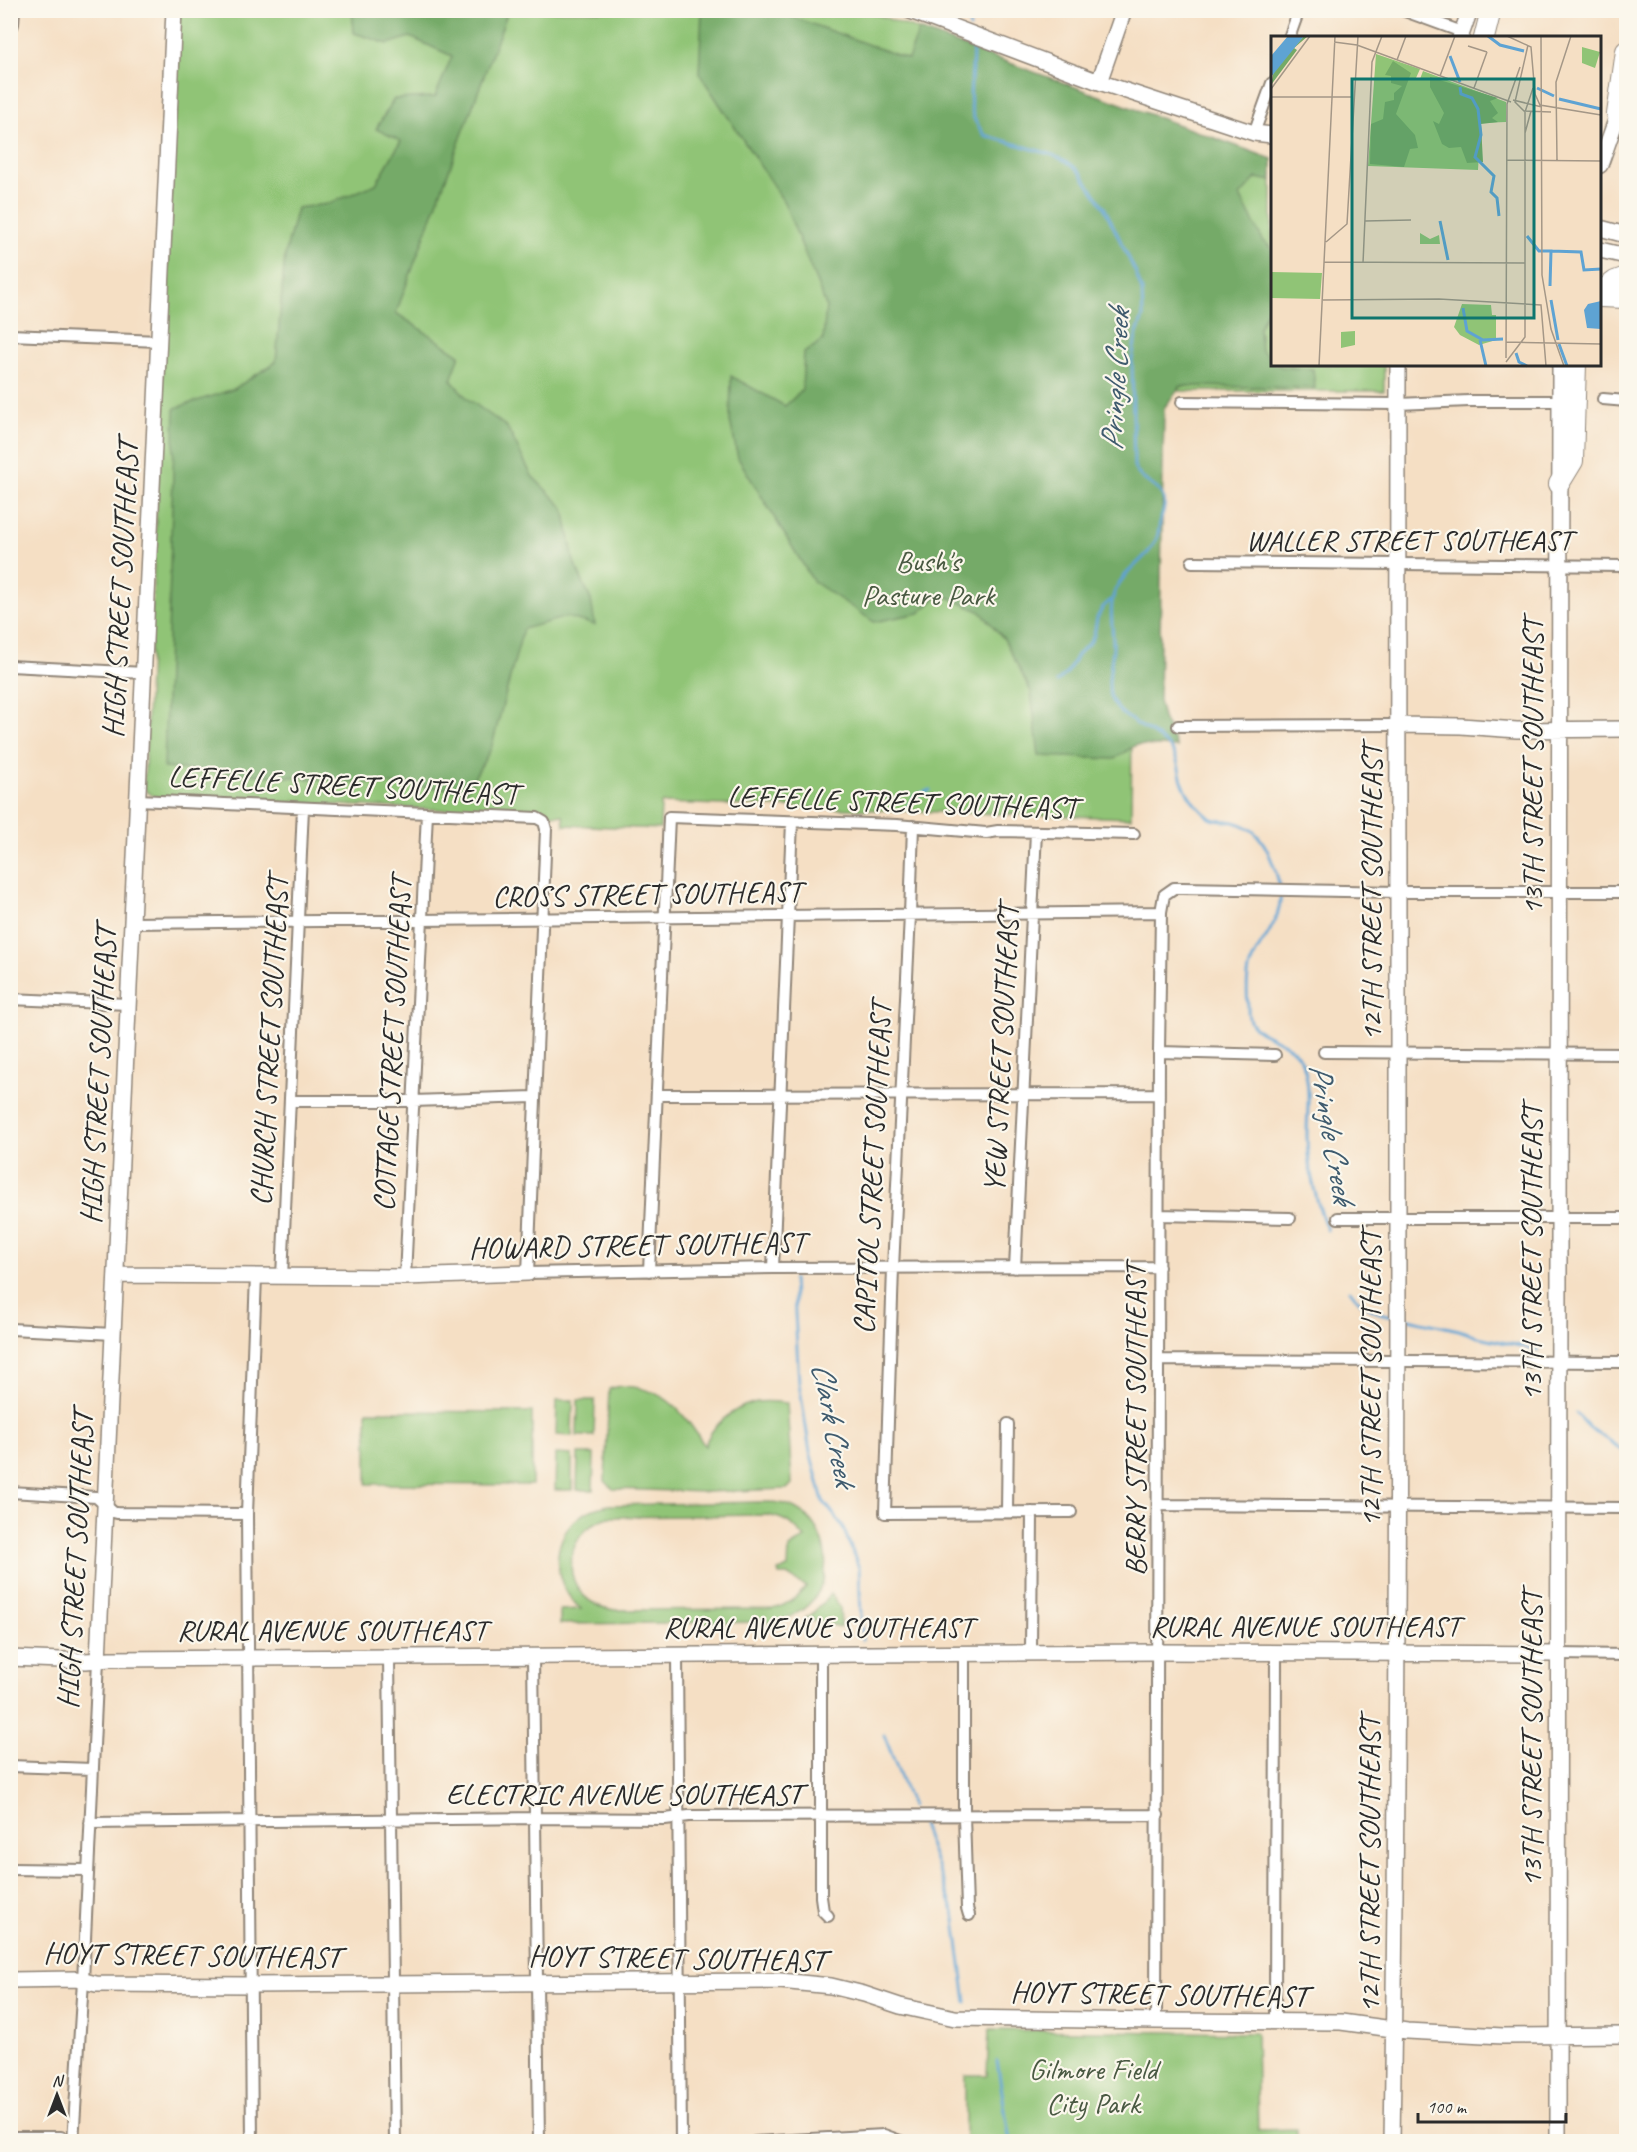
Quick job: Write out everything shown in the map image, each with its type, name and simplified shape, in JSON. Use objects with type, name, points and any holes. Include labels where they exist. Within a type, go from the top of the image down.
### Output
[{"type":"highway","points":[[1484,36],[1491,10]]},
{"type":"highway","points":[[1617,114],[1626,56]]},
{"type":"highway","points":[[1601,291],[1625,278]]},
{"type":"highway","points":[[1601,297],[1626,298]]},
{"type":"highway","points":[[1559,484],[1573,461],[1576,366]]},
{"type":"main road","points":[[10,24],[11,10]]},
{"type":"street","name":"HIGH STREET SOUTHEAST","points":[[73,2142],[83,1981],[114,1334],[174,10]]},
{"type":"street","points":[[908,10],[1099,82],[1254,133],[1271,135]]},
{"type":"street","points":[[1099,82],[1124,10]]},
{"type":"street","points":[[1290,36],[1299,10]]},
{"type":"street","points":[[1402,10],[1461,35],[1470,10]]},
{"type":"street","points":[[1254,133],[1271,86]]},
{"type":"street","points":[[1601,159],[1626,95]]},
{"type":"street","points":[[1254,133],[1271,143]]},
{"type":"street","points":[[1601,229],[1626,235]]},
{"type":"street","points":[[1601,250],[1626,256]]},
{"type":"street","points":[[10,335],[159,341]]},
{"type":"street","name":"12TH STREET SOUTHEAST","points":[[1392,2142],[1395,2029],[1397,1653],[1398,366]]},
{"type":"street","name":"13TH STREET SOUTHEAST","points":[[1558,2142],[1560,366]]},
{"type":"street","points":[[1603,399],[1626,401]]},
{"type":"street","points":[[1182,402],[1398,404],[1559,401]]},
{"type":"street","name":"WALLER STREET SOUTHEAST","points":[[1192,562],[1626,566]]},
{"type":"street","points":[[10,666],[144,673]]},
{"type":"street","points":[[1178,726],[1398,725],[1511,730],[1626,729]]},
{"type":"street","name":"LEFFELLE STREET SOUTHEAST","points":[[138,800],[537,818],[544,822],[546,829],[543,919]]},
{"type":"street","name":"CHURCH STREET SOUTHEAST","points":[[282,1277],[303,808]]},
{"type":"street","name":"COTTAGE STREET SOUTHEAST","points":[[405,1277],[427,813]]},
{"type":"street","name":"LEFFELLE STREET SOUTHEAST","points":[[666,918],[669,817],[913,826],[986,834],[998,831],[1134,834]]},
{"type":"street","points":[[773,1268],[792,822]]},
{"type":"street","name":"CAPITOL STREET SOUTHEAST","points":[[913,826],[893,1268],[885,1513],[1007,1512]]},
{"type":"street","name":"YEW STREET SOUTHEAST","points":[[1015,1268],[1036,832]]},
{"type":"street","name":"BERRY STREET SOUTHEAST","points":[[1156,2022],[1159,1094],[1161,912],[1164,895],[1167,891],[1182,888],[1398,892]]},
{"type":"street","points":[[1398,892],[1626,892]]},
{"type":"street","name":"CROSS STREET SOUTHEAST","points":[[133,923],[1161,912]]},
{"type":"street","points":[[649,1271],[666,918]]},
{"type":"street","points":[[528,1274],[543,919]]},
{"type":"street","points":[[10,999],[129,1005]]},
{"type":"street","points":[[1160,1052],[1275,1055]]},
{"type":"street","points":[[1324,1052],[1626,1054]]},
{"type":"street","points":[[657,1095],[1159,1094]]},
{"type":"street","points":[[291,1101],[413,1101],[535,1097]]},
{"type":"street","points":[[1159,1215],[1290,1218]]},
{"type":"street","points":[[1338,1218],[1626,1218]]},
{"type":"street","name":"HOWARD STREET SOUTHEAST","points":[[116,1275],[405,1277],[773,1268],[1159,1267]]},
{"type":"street","points":[[252,2142],[247,1514],[256,1276]]},
{"type":"street","points":[[10,1329],[114,1334]]},
{"type":"street","points":[[1159,1360],[1626,1362]]},
{"type":"street","points":[[1008,1424],[1007,1512],[1071,1512]]},
{"type":"street","points":[[10,1492],[92,1497],[117,1513],[247,1514]]},
{"type":"street","points":[[1159,1505],[1626,1508]]},
{"type":"street","points":[[1031,1653],[1032,1512]]},
{"type":"street","name":"RURAL AVENUE SOUTHEAST","points":[[10,1658],[86,1661],[1158,1652],[1626,1655]]},
{"type":"street","points":[[1275,2022],[1276,1652]]},
{"type":"street","points":[[964,1653],[964,1816],[966,1908],[969,1915]]},
{"type":"street","points":[[821,1654],[821,1897],[823,1911],[828,1916]]},
{"type":"street","points":[[676,1655],[681,2142]]},
{"type":"street","points":[[533,1656],[539,2142]]},
{"type":"street","points":[[389,1657],[395,2142]]},
{"type":"street","points":[[10,1766],[92,1769]]},
{"type":"street","name":"ELECTRIC AVENUE SOUTHEAST","points":[[90,1823],[678,1818],[689,1816],[1158,1815]]},
{"type":"street","points":[[10,1869],[87,1870]]},
{"type":"street","name":"HOYT STREET SOUTHEAST","points":[[10,1980],[83,1981],[96,1984],[250,1985],[808,1983],[831,1986],[900,2006],[955,2018],[1156,2022],[1341,2022],[1395,2029],[1477,2035],[1626,2035]]},
{"type":"street","points":[[755,2142],[884,2135],[903,2142]]},
{"type":"street","points":[[10,2137],[61,2137],[73,2142]]},
{"type":"green space","name":"Bush's Pasture Park","points":[[179,11],[867,11],[1271,159],[1271,366],[1384,366],[1384,391],[1164,391],[1132,727],[1131,818],[661,803],[660,829],[564,825],[563,815],[155,797],[146,791],[144,786]]},
{"type":"green space","points":[[352,11],[508,11],[396,313],[460,355],[451,380],[468,399],[507,427],[532,476],[564,508],[574,562],[591,600],[595,625],[566,617],[523,629],[491,749],[467,790],[164,768],[175,408],[234,389],[276,362],[285,255],[297,208],[328,204],[376,184],[401,141],[376,129],[394,99],[435,97],[452,56],[410,37],[388,44],[354,33]]},
{"type":"green space","points":[[702,11],[776,11],[908,59],[919,30],[1271,159],[1271,181],[1256,178],[1240,196],[1263,240],[1271,248],[1271,308],[1259,328],[1261,350],[1271,359],[1271,366],[1313,369],[1315,388],[1181,386],[1164,408],[1159,700],[1163,718],[1177,747],[1136,745],[1114,759],[1039,756],[1031,692],[1004,639],[981,612],[941,594],[919,613],[874,622],[813,581],[738,458],[730,421],[731,376],[785,406],[802,390],[804,353],[823,340],[826,306],[784,202],[699,73]]},
{"type":"green space","points":[[620,1386],[649,1391],[671,1403],[705,1446],[717,1425],[738,1409],[757,1402],[787,1403],[792,1484],[787,1489],[706,1492],[613,1489],[605,1481],[609,1389]]},
{"type":"green space","points":[[557,1400],[573,1400],[572,1436],[556,1435]]},
{"type":"green space","points":[[578,1400],[595,1400],[594,1436],[577,1436]]},
{"type":"green space","points":[[367,1411],[532,1412],[532,1485],[367,1484]]},
{"type":"green space","points":[[556,1454],[572,1455],[572,1490],[555,1490]]},
{"type":"green space","points":[[578,1454],[594,1454],[593,1490],[577,1490]]},
{"type":"green space","points":[[766,1502],[780,1503],[795,1508],[816,1527],[822,1541],[825,1570],[822,1584],[807,1606],[792,1616],[776,1622],[560,1624],[560,1610],[581,1609],[565,1588],[560,1576],[558,1563],[562,1538],[569,1527],[582,1515],[593,1509],[609,1505]],"holes":[[[766,1515],[788,1522],[805,1538],[789,1548],[788,1568],[778,1571],[779,1575],[787,1575],[806,1587],[795,1598],[773,1609],[615,1610],[596,1605],[583,1595],[574,1581],[571,1566],[573,1551],[580,1537],[592,1525],[609,1517]]]},
{"type":"green space","points":[[831,1594],[840,1608],[841,1627],[812,1620],[807,1621],[806,1617],[811,1615]]},
{"type":"green space","name":"Gilmore Field City Park","points":[[989,2030],[1256,2033],[1258,2130],[1297,2129],[1297,2141],[965,2141],[965,2075],[987,2075]]},
{"type":"waterway","name":"Pringle Creek","points":[[966,10],[970,28]]},
{"type":"waterway","points":[[1623,10],[1626,17]]},
{"type":"waterway","name":"Pringle Creek","points":[[972,41],[971,109],[984,135],[1050,154],[1066,161],[1080,172],[1104,207],[1135,271],[1142,291],[1143,317],[1136,336],[1132,360],[1134,466],[1140,476],[1161,494],[1164,499],[1164,511],[1158,535],[1152,547],[1120,582],[1113,596],[1111,610],[1113,648],[1109,680],[1111,698],[1121,713],[1170,748],[1176,757],[1186,790],[1199,808],[1212,819],[1234,822],[1247,827],[1265,846],[1273,863],[1279,884],[1280,903],[1274,923],[1250,966],[1247,986],[1248,1016],[1254,1027],[1293,1050],[1304,1067],[1308,1092],[1307,1136],[1310,1172],[1327,1230]]},
{"type":"waterway","name":"Clark Creek","points":[[1057,682],[1067,673],[1077,655],[1091,641],[1097,618],[1103,607],[1113,598]]},
{"type":"waterway","name":"Clark Creek","points":[[907,808],[915,796],[930,790]]},
{"type":"waterway","name":"Clark Creek","points":[[793,1279],[799,1383],[810,1452],[823,1501],[842,1525],[859,1568],[862,1640]]},
{"type":"waterway","name":"Pringle Creek","points":[[1350,1290],[1370,1309],[1395,1316]]},
{"type":"waterway","name":"Pringle Creek","points":[[1404,1318],[1539,1350]]},
{"type":"waterway","name":"Pringle Creek","points":[[1576,1413],[1589,1427],[1626,1453]]},
{"type":"waterway","name":"Clark Creek","points":[[884,1735],[912,1806]]},
{"type":"waterway","name":"Clark Creek","points":[[922,1825],[954,1912],[966,2002]]},
{"type":"waterway","name":"Clark Creek","points":[[997,2061],[1010,2142]]}]
